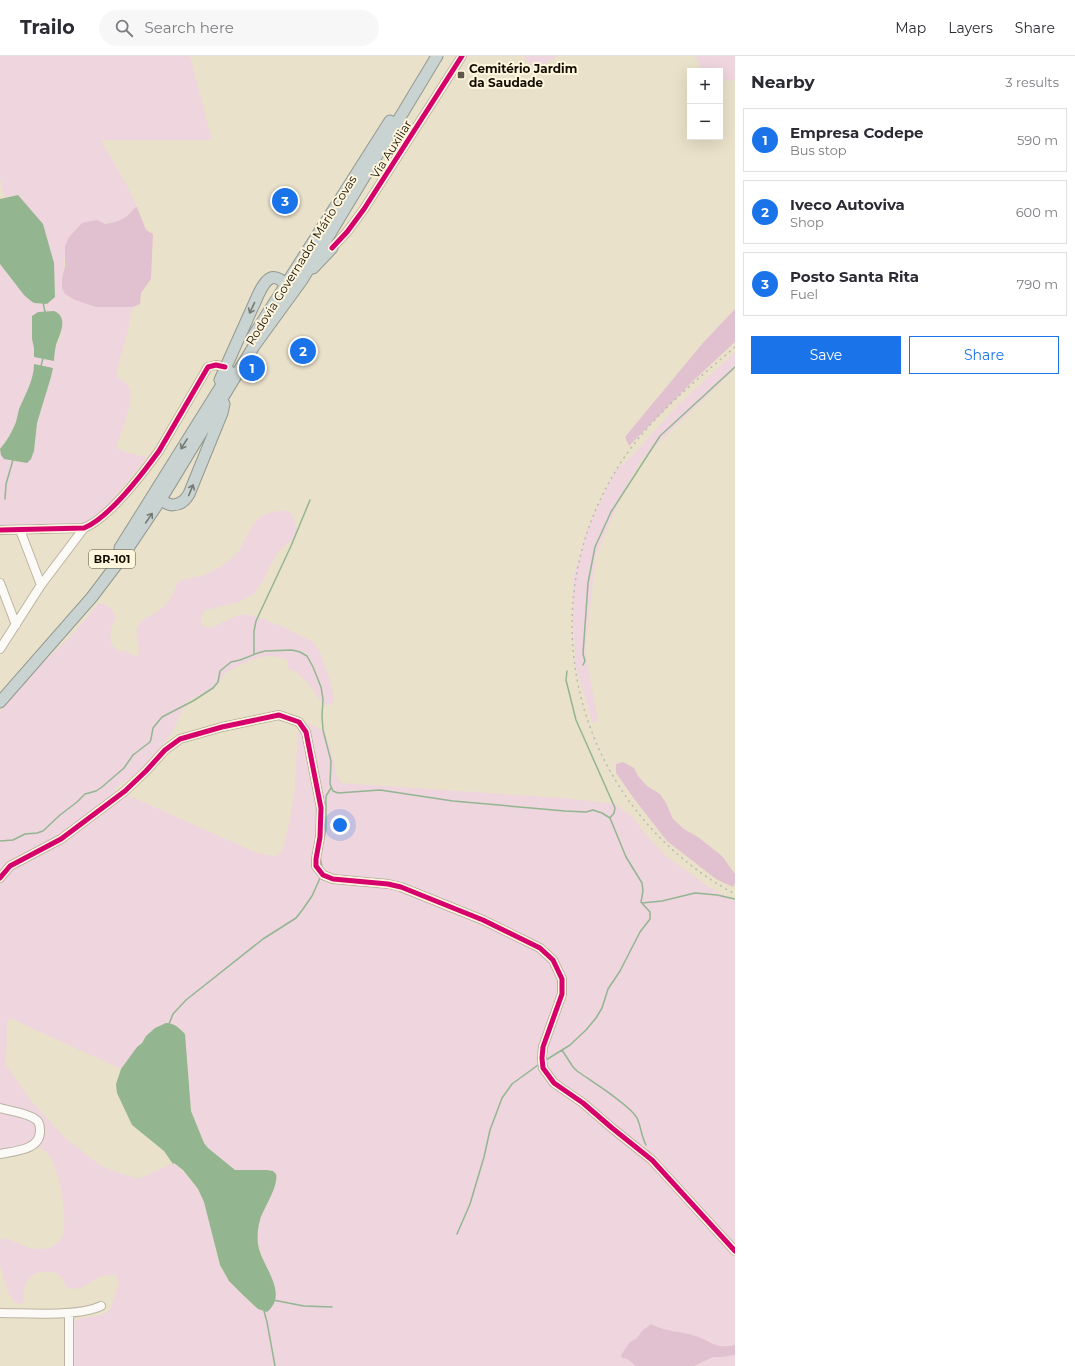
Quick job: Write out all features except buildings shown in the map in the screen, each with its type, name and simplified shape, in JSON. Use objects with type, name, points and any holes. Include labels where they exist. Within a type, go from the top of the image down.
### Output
[{"type":"highway","name":"Rodovia Governador Mário Covas","points":[[0,702],[92,597],[120,560],[161,499],[286,284],[430,56]]},
{"type":"highway","name":"Rodovia Governador Mário Covas","points":[[0,694],[86,594],[115,555],[158,485],[254,346],[326,248],[437,56]]},
{"type":"highway","points":[[158,485],[161,499],[168,504],[181,504],[189,494],[222,413],[222,392],[220,380],[259,293],[269,278],[280,280],[286,284],[287,291],[282,307]]},
{"type":"street","name":"Via Auxiliar","points":[[326,248],[343,237],[364,209],[462,56]]},
{"type":"street","points":[[0,649],[41,585],[84,528],[95,522],[112,508],[159,451],[208,367],[216,365],[225,367]]},
{"type":"street","points":[[0,530],[84,528]]},
{"type":"street","points":[[20,530],[41,585]]},
{"type":"street","points":[[0,583],[16,625]]},
{"type":"street","points":[[0,878],[10,866],[61,839],[125,791],[142,776],[165,750],[180,739],[222,726],[279,715],[298,722],[306,732],[321,808],[320,836],[316,866],[323,874],[333,879],[388,884],[401,887],[483,920],[540,948],[553,960],[562,980],[562,994],[543,1046],[543,1068],[554,1083],[583,1103],[652,1160],[735,1251]]},
{"type":"street","points":[[0,1108],[36,1119],[40,1125],[40,1138],[34,1145],[0,1154]]},
{"type":"street","points":[[0,1313],[69,1313],[101,1306]]},
{"type":"street","points":[[69,1313],[69,1366]]},
{"type":"shaded area","points":[[0,56],[190,56],[212,140],[101,140],[137,207],[118,221],[105,224],[64,258],[62,284],[65,293],[69,297],[96,307],[133,307],[126,339],[116,372],[117,377],[128,385],[131,393],[127,418],[116,448],[128,453],[147,457],[98,517],[74,525],[49,527],[0,526],[0,449],[0,264],[19,289],[32,301],[38,304],[44,304],[55,297],[54,285],[18,195],[4,197],[0,178]],"holes":[[[32,316],[62,320],[62,332],[55,350],[34,357]],[[34,365],[51,377],[37,423],[34,451],[23,463],[17,461],[0,449],[16,422],[19,410],[31,382]]]},
{"type":"shaded area","points":[[523,56],[558,56],[535,70]]},
{"type":"shaded area","points":[[695,56],[735,56],[735,80],[723,81],[723,68],[700,68],[700,64]]},
{"type":"shaded area","points":[[18,195],[43,224],[54,263],[55,297],[47,304],[34,303],[31,301],[24,295],[0,264],[0,199]]},
{"type":"shaded area","points":[[137,207],[146,230],[153,234],[151,279],[141,293],[140,304],[133,307],[96,307],[75,300],[65,294],[62,288],[62,279],[65,266],[65,246],[69,237],[82,223],[97,220],[105,224],[114,222],[124,218]]},
{"type":"shaded area","points":[[735,309],[735,342],[694,380],[629,446],[625,437],[702,344]]},
{"type":"shaded area","points":[[54,311],[61,317],[62,326],[56,345],[54,361],[34,357],[32,316],[38,312]]},
{"type":"shaded area","points":[[735,352],[735,369],[642,459],[622,494],[596,556],[585,651],[598,721],[593,723],[576,668],[573,619],[574,575],[588,528],[615,471],[635,453],[675,408]]},
{"type":"shaded area","points":[[34,364],[53,368],[37,423],[34,451],[31,459],[27,463],[4,459],[1,455],[0,449],[5,443],[16,422],[19,409],[31,382]]},
{"type":"shaded area","points":[[287,511],[292,514],[297,529],[294,538],[279,551],[265,578],[253,595],[238,602],[206,610],[202,614],[201,622],[203,627],[211,628],[236,616],[245,614],[258,617],[283,627],[312,641],[319,650],[330,680],[334,700],[331,705],[323,705],[311,687],[296,671],[290,670],[287,660],[263,656],[252,660],[225,673],[222,679],[215,686],[187,702],[172,733],[152,757],[136,774],[114,789],[257,853],[275,856],[282,852],[290,820],[295,787],[298,728],[307,722],[325,732],[331,749],[336,774],[341,783],[574,799],[616,804],[622,810],[631,815],[648,837],[666,856],[709,887],[735,901],[735,1345],[716,1345],[687,1334],[664,1329],[651,1324],[642,1331],[637,1338],[630,1342],[623,1359],[627,1359],[636,1366],[70,1366],[71,1330],[73,1322],[81,1318],[102,1315],[110,1310],[119,1282],[116,1275],[103,1276],[82,1287],[73,1289],[67,1288],[62,1277],[58,1274],[52,1272],[41,1272],[28,1280],[24,1290],[24,1301],[20,1304],[15,1303],[9,1294],[0,1265],[0,1240],[4,1238],[35,1249],[43,1249],[54,1246],[62,1238],[64,1214],[61,1187],[53,1162],[47,1153],[41,1148],[38,1148],[0,1159],[0,712],[33,673],[71,636],[99,603],[110,608],[114,612],[116,618],[110,636],[112,645],[119,651],[124,650],[132,655],[138,656],[139,648],[136,633],[138,626],[142,621],[166,604],[174,592],[177,583],[185,579],[206,574],[229,560],[240,550],[255,522],[264,515]],"holes":[[[12,1019],[121,1069],[146,1036],[177,1026],[183,1033],[185,1039],[191,1111],[204,1143],[235,1170],[273,1171],[277,1182],[262,1213],[258,1229],[261,1254],[273,1282],[274,1298],[272,1307],[262,1311],[256,1307],[237,1290],[226,1276],[219,1263],[204,1201],[195,1185],[178,1167],[173,1163],[139,1179],[113,1171],[98,1164],[67,1140],[32,1102],[6,1065],[8,1020]]]},
{"type":"shaded area","points":[[623,762],[634,768],[638,776],[647,786],[660,794],[673,819],[684,829],[698,837],[722,856],[735,874],[735,883],[733,887],[716,879],[667,841],[616,773],[616,764]]},
{"type":"shaded area","points":[[166,1023],[174,1025],[185,1034],[191,1111],[204,1143],[235,1170],[267,1170],[273,1171],[276,1174],[275,1184],[260,1220],[258,1229],[258,1244],[260,1252],[272,1279],[276,1296],[273,1305],[267,1312],[258,1309],[229,1281],[220,1265],[204,1202],[198,1189],[183,1170],[174,1163],[173,1164],[164,1151],[132,1125],[117,1093],[116,1084],[121,1069],[146,1036],[155,1028]]},
{"type":"shaded area","points":[[651,1324],[662,1329],[690,1334],[718,1345],[735,1345],[735,1355],[713,1357],[694,1366],[636,1366],[627,1359],[622,1358],[621,1355],[630,1342],[637,1338],[642,1331]]},
{"type":"shaded area","points":[[735,1355],[735,1366],[694,1366],[713,1357]]},
{"type":"waterway","points":[[43,302],[45,312]]},
{"type":"waterway","points":[[41,366],[43,358]]},
{"type":"waterway","points":[[583,665],[585,661],[583,654],[588,583],[595,547],[611,512],[660,436],[735,367]]},
{"type":"waterway","points":[[5,499],[6,484],[13,460]]},
{"type":"waterway","points":[[254,654],[254,631],[256,621],[291,546],[310,500]]},
{"type":"waterway","points":[[0,841],[13,840],[25,834],[43,831],[85,794],[96,791],[102,787],[124,768],[133,755],[150,742],[153,728],[162,717],[193,701],[213,688],[218,682],[220,671],[231,662],[265,651],[292,650],[300,652],[307,656],[321,687],[323,699],[323,730],[331,761],[330,784],[333,791],[338,793],[380,790],[453,801],[565,811],[586,812],[593,810],[610,818],[626,857],[642,883],[643,891],[641,902],[650,912],[650,919],[640,932],[620,971],[608,989],[602,1008],[596,1018],[570,1045],[546,1060]]},
{"type":"waterway","points":[[567,671],[566,680],[576,720],[615,808],[614,813],[610,818]]},
{"type":"waterway","points":[[323,842],[326,829],[326,796],[331,788]]},
{"type":"waterway","points":[[320,857],[322,867]]},
{"type":"waterway","points":[[169,1024],[173,1014],[186,1000],[263,939],[296,918],[312,896],[321,876]]},
{"type":"waterway","points":[[642,903],[662,901],[695,893],[717,895],[735,899]]},
{"type":"waterway","points":[[562,1050],[577,1071],[619,1100],[633,1113],[637,1118],[646,1145]]},
{"type":"waterway","points":[[457,1234],[470,1204],[484,1157],[490,1130],[502,1098],[512,1084],[538,1065]]},
{"type":"waterway","points":[[273,1300],[304,1306],[332,1307]]},
{"type":"waterway","points":[[264,1311],[275,1366]]},
{"type":"railway","points":[[735,347],[686,390],[655,420],[640,436],[615,472],[588,530],[574,590],[573,650],[584,708],[606,764],[639,814],[682,858],[735,894]]},
{"type":"cycle path","points":[[332,248],[347,232],[364,209],[462,56]]},
{"type":"cycle path","points":[[0,530],[84,528],[94,523],[125,494],[159,451],[208,367],[216,365],[225,367]]},
{"type":"cycle path","points":[[0,878],[10,866],[61,839],[125,791],[165,750],[180,739],[222,727],[279,715],[299,722],[306,732],[321,808],[320,837],[316,866],[323,875],[333,879],[388,884],[401,887],[483,920],[540,948],[553,960],[562,979],[562,994],[543,1047],[543,1068],[554,1083],[583,1103],[652,1160],[735,1251]]},
{"type":"place","name":"Cemitério Jardim da Saudade","points":[[461,75]]},
{"type":"place","name":"Posto Santa Rita","points":[[285,201]]},
{"type":"place","name":"Iveco Autoviva","points":[[303,351]]},
{"type":"place","name":"Empresa Codepe","points":[[252,368]]}]
